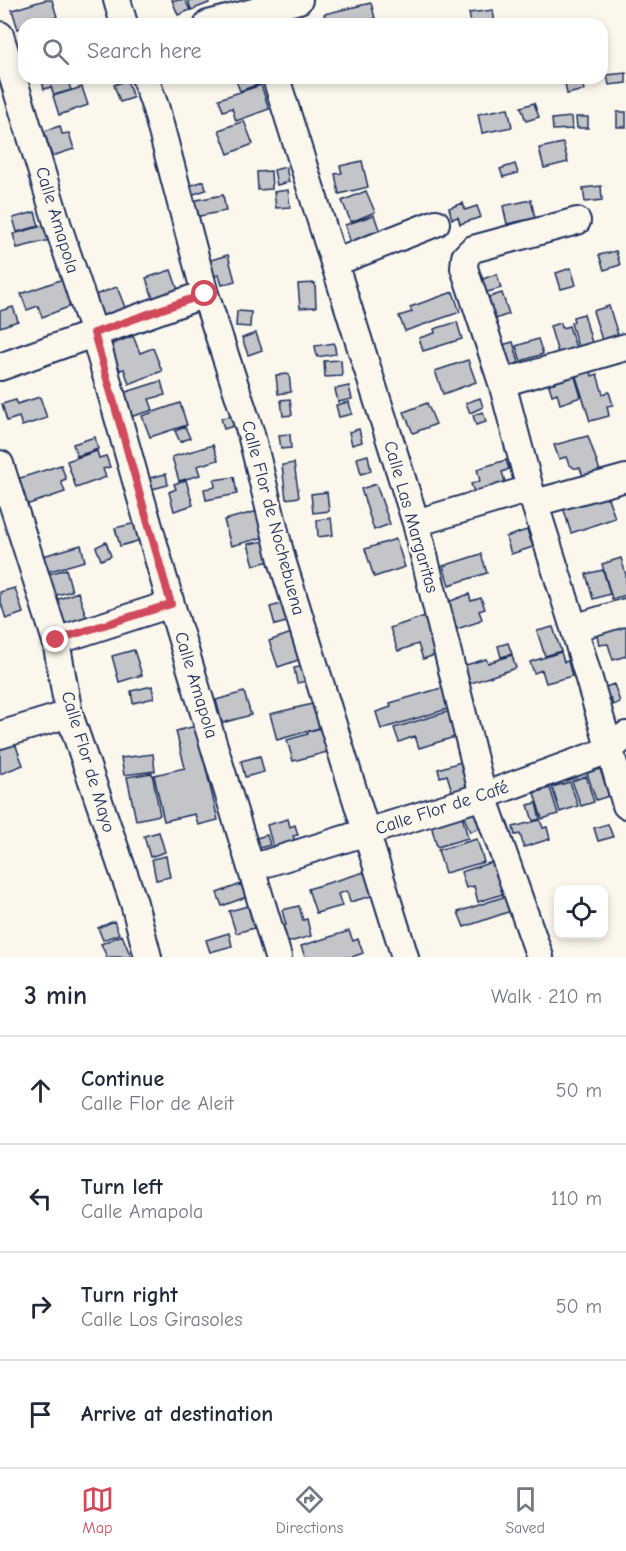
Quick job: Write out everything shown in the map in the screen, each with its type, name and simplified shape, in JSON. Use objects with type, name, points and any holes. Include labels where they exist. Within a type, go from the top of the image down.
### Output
[{"type":"street","points":[[117,0],[122,18]]},
{"type":"street","points":[[261,16],[299,0]]},
{"type":"street","name":"Calle Amapola","points":[[0,34],[18,73]]},
{"type":"street","name":"Calle Amapola","points":[[21,84],[59,229],[94,333],[171,604],[278,957]]},
{"type":"street","name":"Calle Flor de Nochebuena","points":[[147,84],[156,109],[205,294],[251,434],[282,560],[405,957]]},
{"type":"street","name":"Calle Las Margaritas","points":[[278,84],[416,523],[483,796],[540,957]]},
{"type":"street","points":[[577,221],[473,249],[465,257],[464,268],[502,383],[533,496],[574,628],[617,742],[626,806]]},
{"type":"street","points":[[334,263],[436,223]]},
{"type":"street","points":[[0,367],[205,294]]},
{"type":"street","points":[[502,383],[626,347]]},
{"type":"street","name":"Calle Flor de Mayo","points":[[0,464],[56,640],[69,714],[134,903],[148,957]]},
{"type":"street","points":[[416,523],[533,496],[626,478]]},
{"type":"street","points":[[56,640],[171,604]]},
{"type":"street","points":[[574,628],[626,612]]},
{"type":"street","points":[[0,735],[69,714]]},
{"type":"street","name":"Calle Flor de Café","points":[[251,868],[483,796],[617,742]]},
{"type":"building","points":[[52,0],[57,17],[18,18],[18,29],[12,10]]},
{"type":"building","points":[[172,0],[185,0],[190,10],[178,15]]},
{"type":"building","points":[[188,0],[208,0],[209,3],[191,10]]},
{"type":"building","points":[[371,3],[375,18],[325,18],[324,14]]},
{"type":"building","points":[[493,10],[494,18],[470,18],[469,13]]},
{"type":"building","points":[[626,73],[626,83],[609,85],[608,75]]},
{"type":"building","points":[[43,84],[69,84],[71,90],[54,95],[51,87],[44,89]]},
{"type":"building","points":[[128,84],[133,98],[120,102],[114,85]]},
{"type":"building","points":[[237,84],[259,84],[240,91]]},
{"type":"building","points":[[565,84],[582,84],[584,90],[567,94]]},
{"type":"building","points":[[261,85],[269,109],[236,121],[232,108],[223,111],[219,99]]},
{"type":"building","points":[[82,87],[88,105],[59,115],[53,96]]},
{"type":"building","points":[[534,103],[539,117],[526,121],[521,107]]},
{"type":"building","points":[[508,108],[512,127],[482,133],[478,114]]},
{"type":"building","points":[[617,112],[626,112],[626,127],[617,127]]},
{"type":"building","points":[[571,117],[572,129],[553,130],[552,119]]},
{"type":"building","points":[[576,117],[588,117],[588,128],[577,128]]},
{"type":"building","points":[[244,121],[253,144],[228,154],[219,130]]},
{"type":"building","points":[[60,126],[62,134],[69,133],[74,149],[52,156],[44,131]]},
{"type":"building","points":[[563,143],[568,162],[544,168],[539,148]]},
{"type":"building","points":[[362,161],[368,187],[339,194],[335,174],[342,173],[340,166]]},
{"type":"building","points":[[515,164],[518,173],[503,177],[500,169]]},
{"type":"building","points":[[286,167],[289,182],[277,185],[274,170]]},
{"type":"building","points":[[271,171],[272,189],[258,190],[257,172]]},
{"type":"building","points":[[204,181],[206,190],[191,195],[189,186]]},
{"type":"building","points":[[601,186],[602,200],[585,202],[583,188]]},
{"type":"building","points":[[288,190],[290,207],[276,208],[274,192]]},
{"type":"building","points":[[366,191],[375,212],[351,222],[342,201]]},
{"type":"building","points":[[223,195],[226,211],[194,217],[191,201]]},
{"type":"building","points":[[531,200],[535,218],[507,224],[503,206]]},
{"type":"building","points":[[463,203],[465,210],[477,206],[481,217],[460,224],[458,217],[452,219],[449,208]]},
{"type":"building","points":[[35,212],[39,226],[17,232],[13,218]]},
{"type":"building","points":[[374,215],[381,235],[351,244],[345,225]]},
{"type":"building","points":[[50,224],[54,239],[17,248],[13,234]]},
{"type":"building","points":[[616,251],[620,265],[604,270],[599,255]]},
{"type":"building","points":[[228,255],[235,281],[222,285],[219,275],[212,277],[207,261]]},
{"type":"building","points":[[571,268],[576,285],[561,289],[556,273]]},
{"type":"building","points":[[171,270],[180,296],[155,304],[146,278]]},
{"type":"building","points":[[497,274],[501,288],[478,295],[474,282]]},
{"type":"building","points":[[63,279],[74,305],[42,317],[38,306],[27,310],[21,294]]},
{"type":"building","points":[[315,283],[316,307],[300,308],[298,284]]},
{"type":"building","points":[[117,287],[128,315],[102,324],[92,296]]},
{"type":"building","points":[[453,292],[460,312],[405,331],[399,316],[412,312],[410,307]]},
{"type":"building","points":[[502,293],[509,314],[487,322],[480,300]]},
{"type":"building","points":[[609,306],[618,335],[602,340],[593,311]]},
{"type":"building","points":[[13,307],[18,321],[0,327],[0,311]]},
{"type":"building","points":[[237,311],[251,312],[250,327],[236,326]]},
{"type":"building","points":[[584,314],[592,343],[578,347],[571,323],[574,322],[573,317]]},
{"type":"building","points":[[457,322],[462,339],[423,351],[419,338],[435,333],[434,329]]},
{"type":"building","points":[[561,323],[562,328],[569,326],[576,348],[558,353],[550,326]]},
{"type":"building","points":[[256,333],[262,350],[248,355],[242,338]]},
{"type":"building","points":[[133,336],[140,353],[153,348],[162,371],[129,384],[124,369],[120,370],[110,345]]},
{"type":"building","points":[[538,339],[543,354],[521,361],[516,346]]},
{"type":"building","points":[[513,342],[519,363],[507,366],[502,345]]},
{"type":"building","points":[[334,343],[336,354],[317,357],[315,346]]},
{"type":"building","points":[[341,360],[342,376],[325,377],[324,361]]},
{"type":"building","points":[[468,360],[476,382],[443,394],[435,371]]},
{"type":"building","points":[[588,363],[592,376],[597,374],[603,394],[609,392],[613,405],[607,406],[609,416],[590,421],[573,367]]},
{"type":"building","points":[[572,367],[581,397],[560,404],[557,393],[552,395],[546,375]]},
{"type":"building","points":[[289,374],[291,392],[278,394],[276,375]]},
{"type":"building","points":[[161,381],[165,395],[149,399],[153,410],[130,417],[123,393]]},
{"type":"building","points":[[349,386],[352,399],[338,402],[335,389]]},
{"type":"building","points":[[40,397],[47,418],[22,426],[19,417],[7,421],[2,404],[16,400],[17,404]]},
{"type":"building","points":[[480,398],[483,407],[470,413],[466,403]]},
{"type":"building","points":[[290,399],[292,415],[283,416],[281,400]]},
{"type":"building","points":[[349,402],[352,414],[339,417],[336,405]]},
{"type":"building","points":[[180,403],[187,425],[150,437],[142,416]]},
{"type":"building","points":[[427,403],[436,424],[413,433],[404,412]]},
{"type":"building","points":[[483,412],[486,422],[476,425],[473,415]]},
{"type":"building","points":[[231,416],[234,426],[224,429],[221,418]]},
{"type":"building","points":[[185,427],[190,438],[180,442],[175,431]]},
{"type":"building","points":[[359,429],[362,442],[352,445],[349,432]]},
{"type":"building","points":[[290,434],[291,448],[281,449],[279,435]]},
{"type":"building","points":[[588,436],[600,471],[583,476],[580,468],[574,468],[566,457],[559,459],[554,445]]},
{"type":"building","points":[[95,437],[98,449],[77,456],[73,444]]},
{"type":"building","points":[[213,445],[218,460],[197,466],[200,475],[179,481],[172,457]]},
{"type":"building","points":[[97,451],[99,458],[106,456],[110,467],[103,469],[106,477],[76,488],[67,461]]},
{"type":"building","points":[[368,455],[371,471],[361,474],[357,458]]},
{"type":"building","points":[[506,460],[509,469],[502,472],[506,485],[475,495],[471,484],[480,481],[477,469]]},
{"type":"building","points":[[294,463],[299,497],[286,499],[282,465]]},
{"type":"building","points":[[61,465],[66,479],[61,481],[65,492],[20,507],[17,479]]},
{"type":"building","points":[[166,474],[168,485],[152,489],[149,478]]},
{"type":"building","points":[[234,477],[237,494],[206,500],[204,489],[215,487],[214,480]]},
{"type":"building","points":[[186,480],[193,505],[174,511],[169,492],[176,489],[174,484]]},
{"type":"building","points":[[376,484],[390,524],[374,530],[361,489]]},
{"type":"building","points":[[327,492],[329,511],[313,513],[311,494]]},
{"type":"building","points":[[606,492],[615,518],[571,533],[563,507]]},
{"type":"building","points":[[262,510],[269,536],[231,546],[224,520]]},
{"type":"building","points":[[331,518],[333,535],[318,537],[317,520]]},
{"type":"building","points":[[136,523],[141,540],[120,546],[115,528]]},
{"type":"building","points":[[527,530],[533,547],[511,554],[506,537]]},
{"type":"building","points":[[396,539],[405,567],[374,577],[365,549]]},
{"type":"building","points":[[265,541],[270,561],[254,565],[248,544]]},
{"type":"building","points":[[106,542],[111,556],[101,560],[96,547]]},
{"type":"building","points":[[81,545],[85,561],[40,574],[36,558]]},
{"type":"building","points":[[481,554],[487,573],[449,585],[443,566]]},
{"type":"building","points":[[621,558],[626,575],[626,595],[612,599],[602,564]]},
{"type":"building","points":[[66,569],[72,591],[49,597],[42,576]]},
{"type":"building","points":[[603,570],[610,594],[593,599],[586,574]]},
{"type":"building","points":[[15,588],[23,613],[6,619],[0,592]]},
{"type":"building","points":[[78,592],[87,619],[57,629],[48,603]]},
{"type":"building","points":[[469,594],[471,601],[481,598],[485,609],[479,611],[482,619],[457,629],[448,602]]},
{"type":"building","points":[[289,602],[294,620],[275,625],[270,607]]},
{"type":"building","points":[[425,616],[438,654],[423,659],[418,644],[398,651],[390,628]]},
{"type":"building","points":[[624,620],[626,656],[613,660],[608,644],[599,645],[596,630]]},
{"type":"building","points":[[553,627],[561,651],[545,656],[537,631]]},
{"type":"building","points":[[297,631],[307,657],[278,667],[269,641]]},
{"type":"building","points":[[508,643],[512,654],[501,657],[498,646]]},
{"type":"building","points":[[134,650],[142,675],[119,682],[112,656]]},
{"type":"building","points":[[561,652],[564,662],[568,661],[572,676],[546,683],[542,670],[534,673],[530,662]]},
{"type":"building","points":[[512,655],[516,668],[462,686],[456,668],[486,659],[488,663]]},
{"type":"building","points":[[304,666],[308,681],[297,683],[294,668]]},
{"type":"building","points":[[614,684],[620,702],[613,705],[611,699],[604,701],[600,689]]},
{"type":"building","points":[[152,686],[154,698],[133,703],[131,691]]},
{"type":"building","points":[[445,687],[451,708],[381,729],[376,712],[391,707],[390,703]]},
{"type":"building","points":[[244,692],[251,715],[222,723],[216,700]]},
{"type":"building","points":[[321,702],[326,726],[277,740],[270,714]]},
{"type":"building","points":[[450,711],[458,736],[419,748],[415,736],[399,742],[394,728]]},
{"type":"building","points":[[196,726],[218,820],[198,825],[195,814],[164,821],[154,775],[185,768],[176,731]]},
{"type":"building","points":[[324,727],[331,751],[293,761],[287,740]]},
{"type":"building","points":[[13,738],[23,765],[0,774],[0,743]]},
{"type":"building","points":[[153,754],[155,771],[124,775],[121,758]]},
{"type":"building","points":[[260,756],[264,772],[245,777],[241,761]]},
{"type":"building","points":[[464,761],[473,788],[453,794],[447,775],[440,777],[438,769]]},
{"type":"building","points":[[600,769],[609,796],[596,800],[587,773]]},
{"type":"building","points":[[152,773],[160,815],[136,820],[127,777]]},
{"type":"building","points":[[586,776],[594,802],[581,806],[572,781]]},
{"type":"building","points":[[570,782],[578,806],[560,812],[552,787]]},
{"type":"building","points":[[550,788],[558,814],[542,819],[534,793]]},
{"type":"building","points":[[536,803],[540,819],[533,821],[528,805]]},
{"type":"building","points":[[478,811],[484,826],[470,832],[464,817]]},
{"type":"building","points":[[462,816],[468,838],[437,847],[431,825]]},
{"type":"building","points":[[288,819],[290,827],[295,825],[298,835],[293,836],[295,841],[289,843],[291,850],[280,853],[278,846],[273,847],[267,825]]},
{"type":"building","points":[[540,820],[543,828],[547,827],[550,839],[524,847],[520,834],[515,835],[513,827]]},
{"type":"building","points":[[608,824],[613,837],[598,841],[594,828]]},
{"type":"building","points":[[159,832],[165,852],[150,857],[144,836]]},
{"type":"building","points":[[267,835],[270,845],[256,849],[253,839]]},
{"type":"building","points":[[477,839],[484,862],[445,873],[438,850]]},
{"type":"building","points":[[166,856],[170,877],[156,880],[152,859]]},
{"type":"building","points":[[499,860],[509,892],[478,902],[474,886],[466,888],[461,872]]},
{"type":"building","points":[[368,871],[375,895],[350,902],[347,891],[338,894],[342,906],[316,913],[308,889]]},
{"type":"building","points":[[241,884],[246,897],[222,906],[217,893]]},
{"type":"building","points":[[509,895],[514,910],[464,927],[458,912]]},
{"type":"building","points":[[248,906],[254,928],[236,933],[229,911]]},
{"type":"building","points":[[299,906],[303,920],[307,919],[311,936],[282,944],[277,927],[286,925],[282,910]]},
{"type":"building","points":[[114,921],[119,934],[103,940],[98,928]]},
{"type":"building","points":[[349,931],[353,941],[358,939],[363,953],[352,957],[305,957],[301,946]]},
{"type":"building","points":[[229,933],[232,946],[210,952],[206,940]]},
{"type":"building","points":[[122,935],[131,957],[107,957],[101,944]]},
{"type":"route","points":[[56,640],[171,604],[94,333],[205,294]]}]
